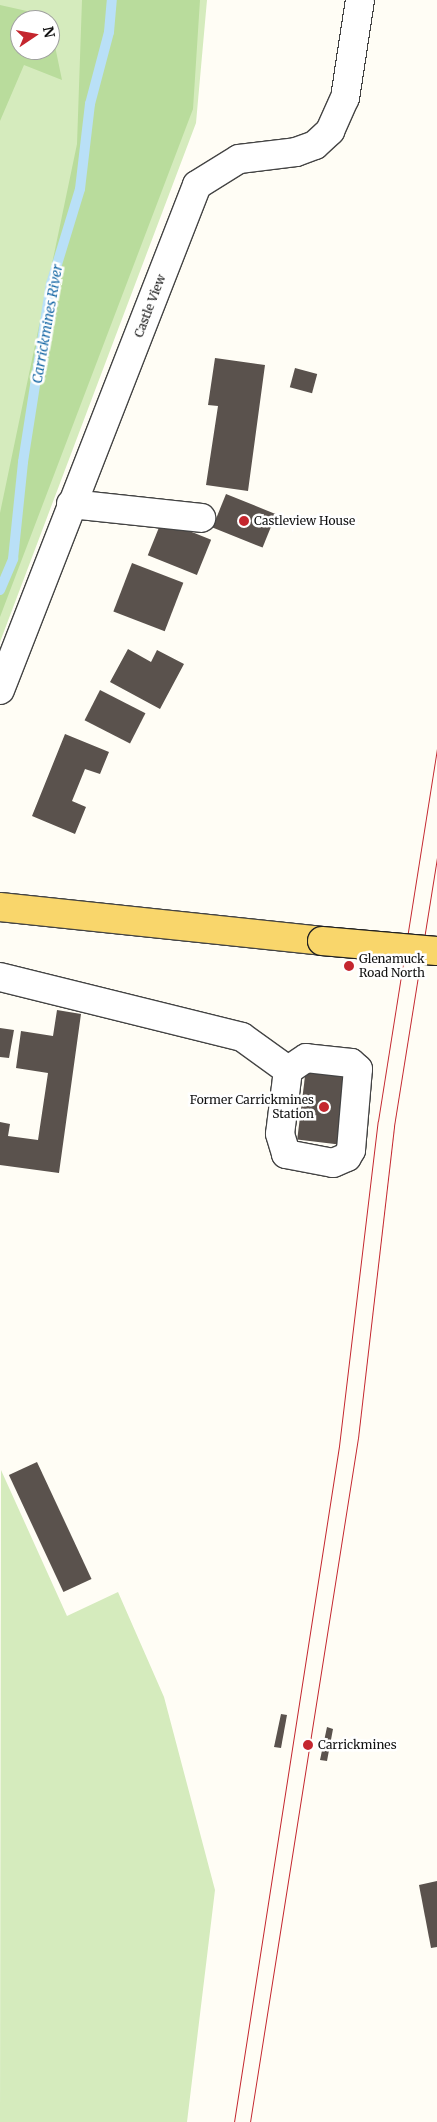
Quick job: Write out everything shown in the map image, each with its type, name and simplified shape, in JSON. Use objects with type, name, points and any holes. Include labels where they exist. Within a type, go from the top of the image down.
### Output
[{"type":"main road","points":[[0,907],[322,941],[437,951]]},
{"type":"street","name":"Castle View","points":[[0,690],[197,185],[239,159],[296,152],[315,145],[330,132],[345,98],[360,0]]},
{"type":"street","points":[[71,504],[201,518]]},
{"type":"street","points":[[0,977],[242,1037],[288,1070]]},
{"type":"green space","points":[[0,0],[207,0],[196,123],[0,642]]},
{"type":"green space","points":[[82,0],[200,0],[193,109],[0,617],[0,513],[77,144]]},
{"type":"green space","points":[[0,5],[22,10],[10,10],[10,60],[58,60],[62,80],[24,65],[0,121]]},
{"type":"green space","points":[[1,1470],[67,1616],[118,1592],[164,1697],[215,1890],[187,2122],[0,2122]]},
{"type":"building","points":[[215,358],[265,365],[248,491],[206,485],[218,406],[208,405]]},
{"type":"building","points":[[295,368],[317,374],[312,393],[290,387]]},
{"type":"building","name":"Castleview House","points":[[226,494],[276,514],[263,548],[213,527]]},
{"type":"building","points":[[162,520],[211,540],[197,575],[148,555]]},
{"type":"building","points":[[132,563],[183,583],[165,631],[113,612]]},
{"type":"building","points":[[128,649],[151,662],[157,650],[184,664],[160,709],[110,682]]},
{"type":"building","points":[[100,690],[145,713],[130,743],[85,720]]},
{"type":"building","points":[[65,734],[109,752],[100,774],[85,769],[72,801],[86,807],[75,834],[32,816]]},
{"type":"building","points":[[57,1010],[81,1014],[59,1173],[0,1165],[0,1122],[10,1124],[8,1136],[38,1140],[48,1073],[16,1068],[21,1031],[53,1036]]},
{"type":"building","points":[[0,1028],[14,1030],[9,1058],[0,1057]]},
{"type":"building","name":"Former Carrickmines Station","points":[[306,1068],[352,1074],[343,1145],[297,1139]]},
{"type":"building","points":[[37,1462],[92,1579],[63,1592],[9,1475]]},
{"type":"building","points":[[281,1714],[287,1715],[281,1748],[274,1747]]},
{"type":"building","points":[[327,1727],[333,1729],[327,1761],[320,1760]]},
{"type":"building","points":[[437,1881],[437,1947],[431,1948],[419,1885]]},
{"type":"waterway","name":"Carrickmines River","points":[[0,590],[13,559],[23,462],[51,284],[80,189],[90,104],[109,32],[112,0]]},
{"type":"tram line","points":[[234,2122],[339,1446],[378,1121],[437,749]]},
{"type":"tram line","points":[[250,2122],[358,1438],[394,1126],[437,857]]},
{"type":"place","name":"Castleview House","points":[[244,521]]},
{"type":"place","name":"Glenamuck Road North","points":[[349,966]]},
{"type":"place","name":"Former Carrickmines Station","points":[[324,1107]]},
{"type":"place","name":"Carrickmines","points":[[308,1745]]}]
